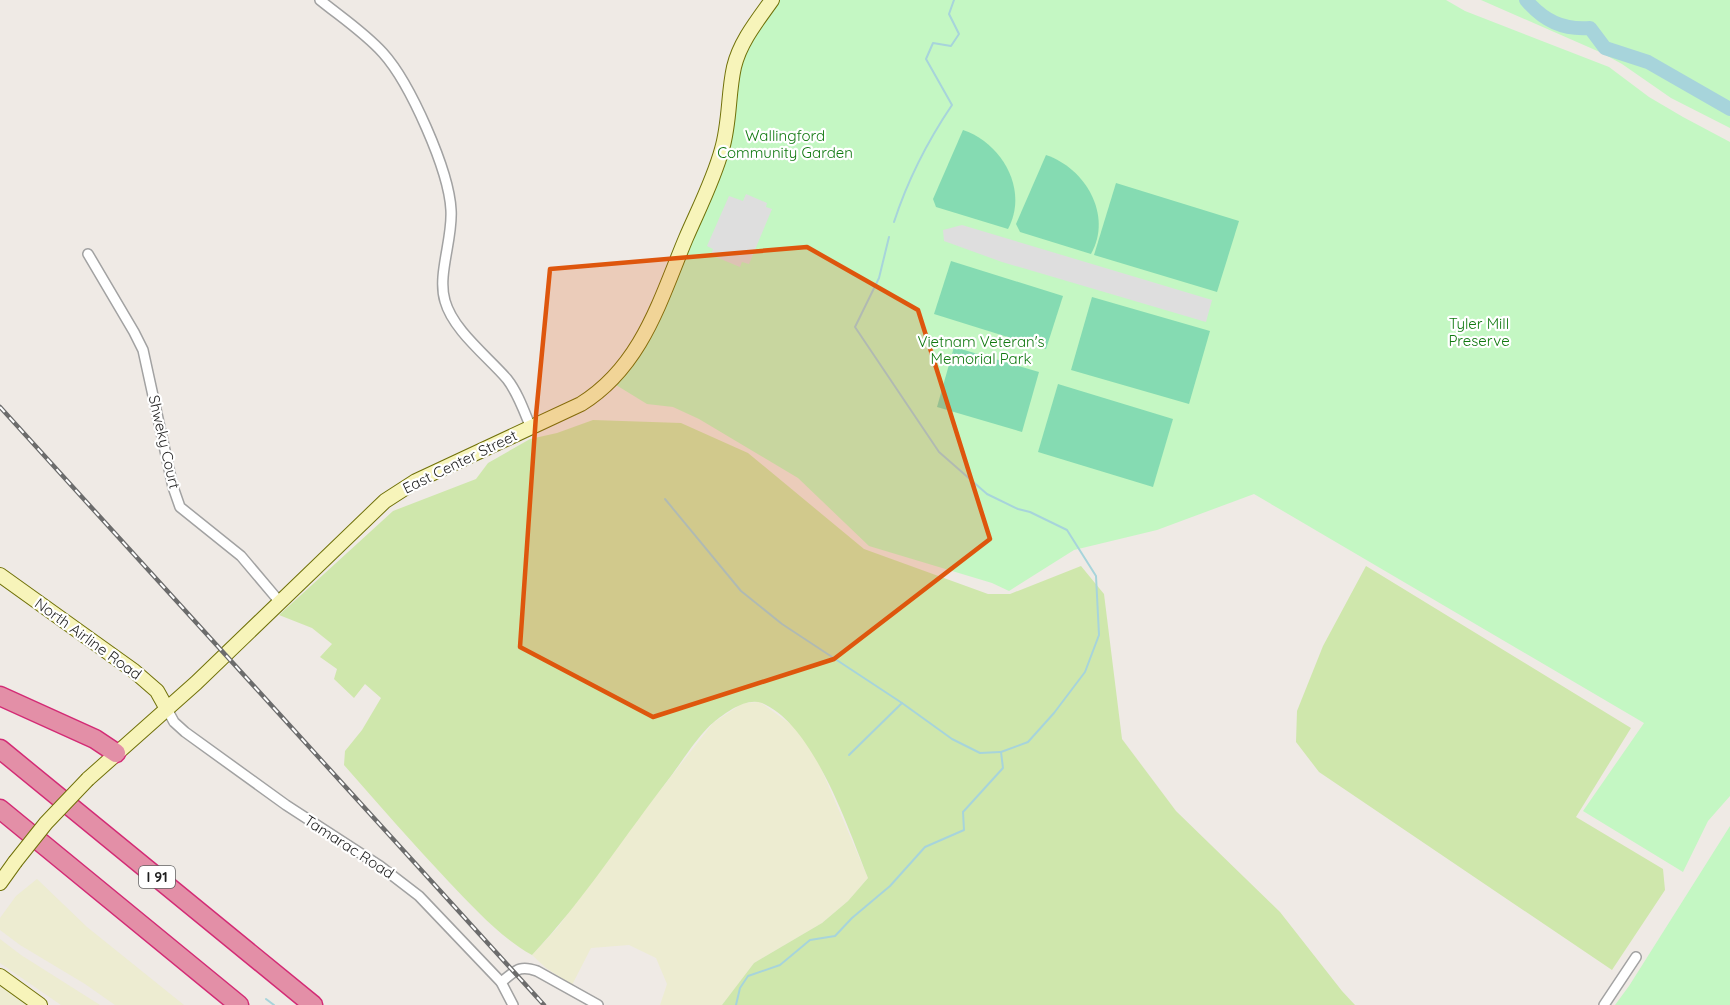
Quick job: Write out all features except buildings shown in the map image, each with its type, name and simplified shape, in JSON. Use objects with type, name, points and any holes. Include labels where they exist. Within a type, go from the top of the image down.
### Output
[{"type":"highway","points":[[0,696],[95,739],[116,753]]},
{"type":"highway","name":"I 91","points":[[0,749],[313,1005]]},
{"type":"highway","points":[[0,809],[239,1005]]},
{"type":"street","points":[[320,0],[383,52],[401,76],[443,168],[449,189],[450,238],[444,275],[444,299],[452,319],[517,394],[531,428]]},
{"type":"street","name":"East Center Street","points":[[0,883],[46,823],[87,779],[167,709],[368,515],[400,490],[432,473],[576,407],[593,397],[620,373],[639,346],[716,169],[722,148],[734,65],[750,31],[772,0]]},
{"type":"street","name":"Shweky Court","points":[[88,254],[142,350],[173,487],[180,507],[241,555],[279,601]]},
{"type":"street","name":"North Airline Road","points":[[0,575],[134,671],[157,691],[167,709]]},
{"type":"street","name":"Tamarac Road","points":[[167,709],[174,722],[185,732],[286,805],[380,866],[419,896],[501,982],[513,1005]]},
{"type":"street","points":[[1604,1005],[1636,957]]},
{"type":"street","points":[[501,982],[519,968],[527,968],[537,971],[598,1005]]},
{"type":"street","points":[[0,976],[40,1005]]},
{"type":"highlighted area","points":[[807,247],[918,310],[990,539],[834,659],[653,717],[520,647],[536,415],[550,269]]},
{"type":"green space","name":"Tyler Mill Preserve","points":[[779,0],[1446,0],[1465,11],[1609,67],[1649,97],[1730,142],[1730,796],[1708,821],[1683,872],[1583,811],[1644,723],[1254,494],[1157,530],[1074,550],[1009,591],[992,583],[869,546],[798,478],[699,419],[673,407],[647,404],[616,385],[633,366],[653,331],[725,160],[739,69],[756,32]]},
{"type":"green space","points":[[1481,0],[1730,0],[1730,128],[1671,98],[1602,53]]},
{"type":"green space","points":[[963,130],[989,145],[1008,170],[1015,199],[1014,214],[1008,229],[936,207],[933,199]]},
{"type":"green space","points":[[1046,155],[1073,170],[1091,195],[1097,209],[1099,224],[1097,239],[1091,254],[1020,232],[1016,224]]},
{"type":"green space","points":[[1116,183],[1239,221],[1217,292],[1094,255]]},
{"type":"green space","points":[[951,261],[1063,296],[1046,349],[934,314]]},
{"type":"green space","points":[[1092,297],[1210,331],[1189,404],[1071,370]]},
{"type":"green space","points":[[954,347],[1039,372],[1022,432],[937,407]]},
{"type":"green space","points":[[1058,384],[1173,419],[1153,487],[1038,452]]},
{"type":"green space","points":[[593,420],[681,423],[748,453],[864,549],[988,594],[1010,594],[1081,566],[1104,594],[1122,739],[1176,811],[1280,912],[1355,1005],[722,1005],[754,963],[822,923],[848,901],[868,878],[839,806],[813,755],[798,733],[781,715],[762,703],[756,702],[749,702],[730,710],[703,733],[587,890],[532,955],[509,940],[449,882],[344,765],[345,751],[362,730],[381,698],[365,684],[354,698],[334,679],[337,669],[320,657],[332,644],[312,628],[279,615],[393,511],[476,479],[488,463],[530,439],[557,433]]},
{"type":"green space","points":[[1366,566],[1631,728],[1576,817],[1663,869],[1665,890],[1612,970],[1319,772],[1296,742],[1297,711],[1323,646]]},
{"type":"green space","points":[[760,702],[796,728],[817,759],[868,878],[848,901],[822,923],[754,963],[722,1005],[660,1005],[667,984],[656,958],[629,945],[591,948],[572,985],[546,968],[532,955],[558,927],[640,816],[713,723],[743,703]]},
{"type":"green space","points":[[1730,826],[1730,1005],[1615,1005],[1629,986]]},
{"type":"green space","points":[[37,879],[87,927],[184,1005],[115,1005],[0,930],[0,918],[16,896]]},
{"type":"green space","points":[[0,939],[100,1005],[61,1005],[0,963]]},
{"type":"green space","points":[[0,986],[4,988],[28,1005],[0,1005]]},
{"type":"shaded area","points":[[746,194],[767,203],[766,207],[772,209],[749,264],[742,262],[740,267],[711,255],[713,249],[707,246],[729,196],[743,201]]},
{"type":"shaded area","points":[[962,225],[1212,300],[1206,322],[1002,262],[944,241],[943,230]]},
{"type":"waterway","points":[[894,222],[919,161],[952,105],[926,59],[933,43],[951,46],[959,34],[949,14],[954,0]]},
{"type":"waterway","points":[[1526,0],[1547,19],[1563,26],[1590,28],[1605,48],[1648,62],[1730,109]]},
{"type":"waterway","points":[[736,1005],[740,988],[748,976],[780,965],[810,940],[835,936],[852,918],[890,886],[925,847],[964,830],[963,812],[1003,768],[1001,752],[1028,742],[1054,713],[1085,672],[1099,635],[1096,576],[1067,530],[987,494],[939,452],[855,327],[879,278],[889,237]]},
{"type":"waterway","points":[[665,499],[741,591],[782,624],[902,703],[952,739],[980,753],[1000,752]]},
{"type":"waterway","points":[[849,755],[902,703]]},
{"type":"waterway","points":[[266,999],[274,1005]]},
{"type":"railway","points":[[0,407],[544,1005]]},
{"type":"park label","name":"Wallingford Community Garden","points":[[785,144]]},
{"type":"park label","name":"Vietnam Veteran's Memorial Park","points":[[981,350]]}]
